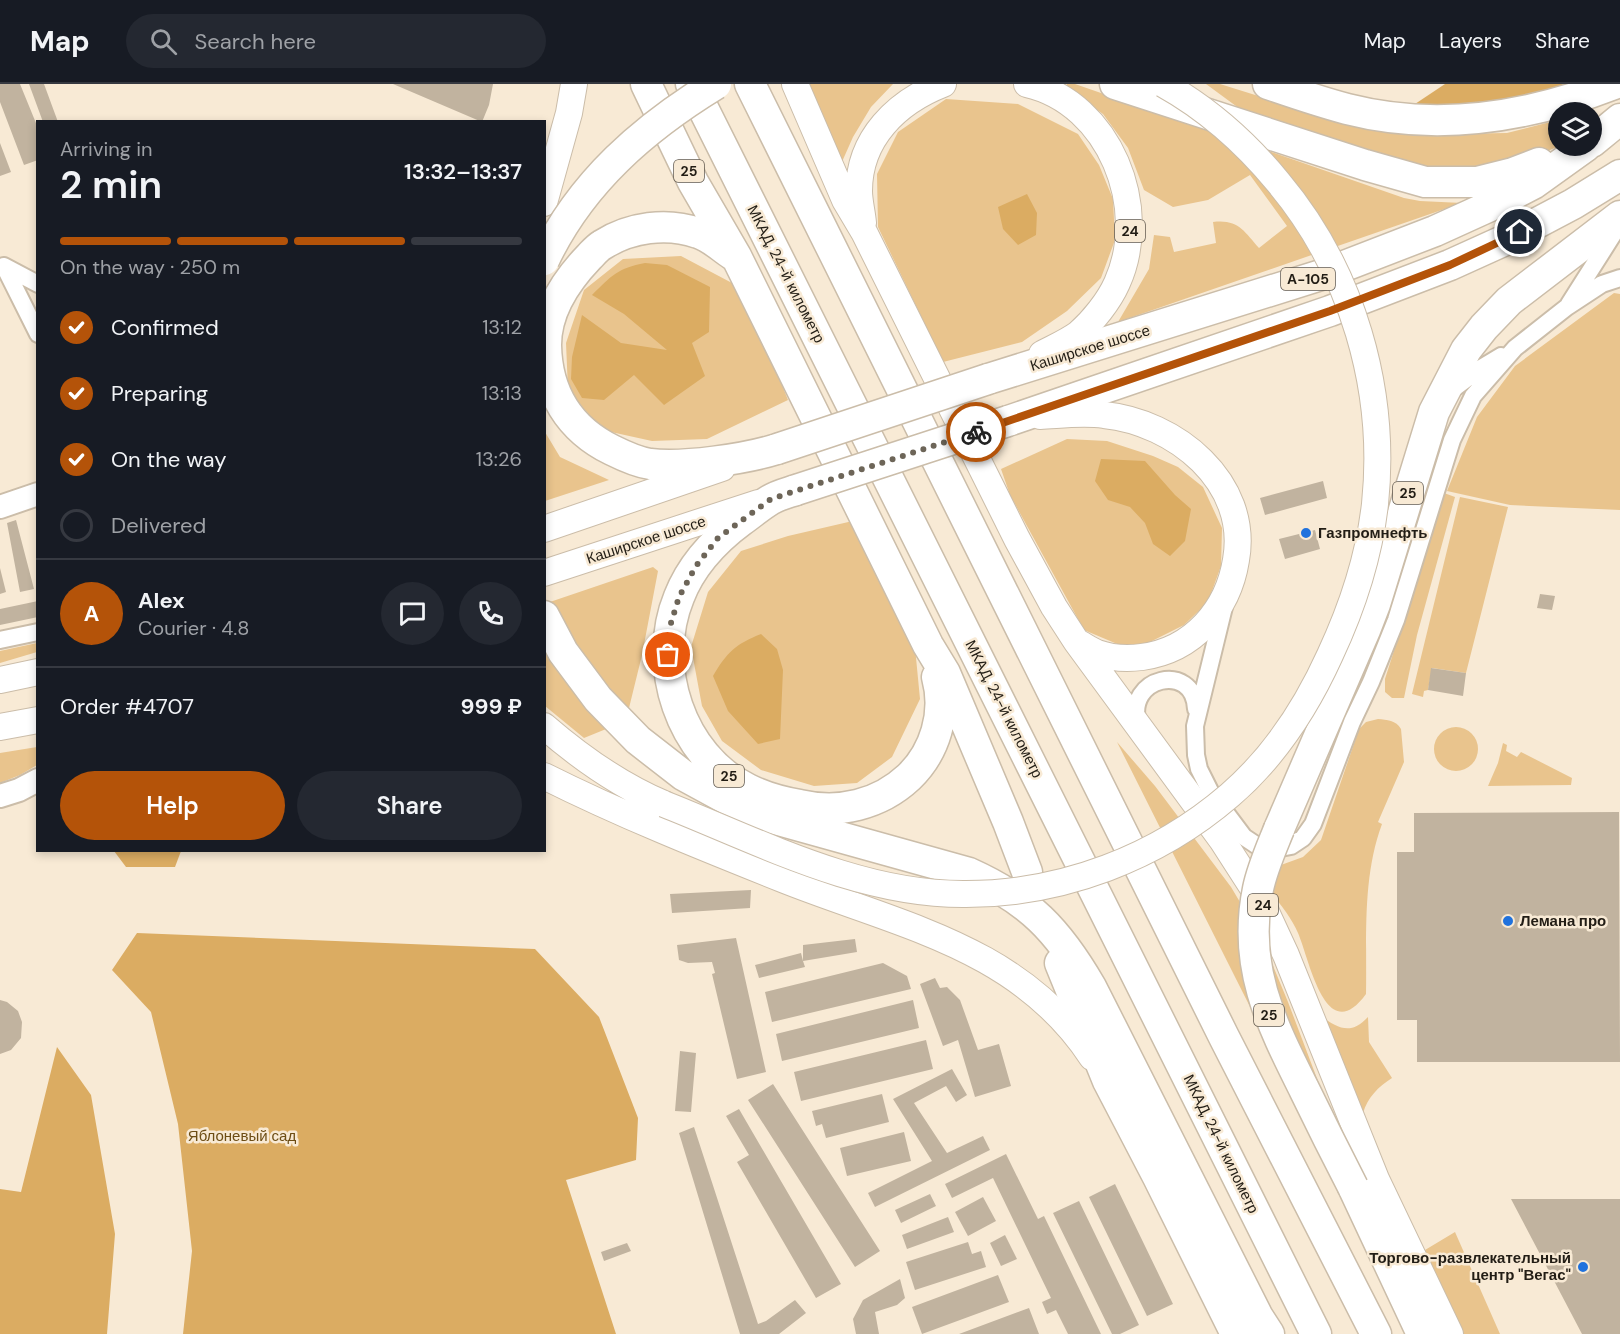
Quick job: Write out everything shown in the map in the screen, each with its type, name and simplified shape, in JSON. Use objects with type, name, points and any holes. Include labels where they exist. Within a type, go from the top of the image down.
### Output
[{"type":"highway","name":"25","points":[[646,84],[693,182],[736,256]]},
{"type":"highway","points":[[664,84],[722,230]]},
{"type":"highway","name":"МКАД, 24-й километр","points":[[692,84],[1316,1334]]},
{"type":"highway","points":[[546,258],[576,207],[605,170],[637,140],[677,108],[716,84]]},
{"type":"highway","points":[[750,84],[1219,1026],[1376,1334]]},
{"type":"highway","points":[[1115,84],[1365,165],[1425,182],[1477,182],[1513,174],[1557,156]]},
{"type":"highway","points":[[1268,84],[1349,109],[1411,119],[1442,120],[1492,117],[1540,109],[1614,84]]},
{"type":"highway","name":"Каширское шоссе","points":[[1602,133],[1620,119]]},
{"type":"highway","name":"Каширское шоссе","points":[[769,452],[1001,375],[1321,275],[1435,231],[1490,206],[1533,184],[1571,156]]},
{"type":"highway","name":"Каширское шоссе","points":[[783,495],[1015,419],[1319,315],[1450,265],[1543,220],[1620,175]]},
{"type":"highway","name":"25","points":[[1422,1334],[1267,1011],[1254,955],[1254,919],[1258,889],[1279,829],[1375,604],[1439,399],[1466,350],[1509,301],[1620,216]]},
{"type":"highway","points":[[769,452],[696,464],[650,464],[624,456],[596,442],[576,425],[557,398],[549,372],[546,343],[550,318],[561,291],[576,271],[601,245],[626,233],[652,227],[678,227],[701,234],[736,256],[928,645],[945,674],[1027,872]]},
{"type":"highway","name":"25","points":[[783,495],[718,538],[696,566],[679,597],[671,623],[668,655],[671,685],[681,716],[697,744],[717,767],[747,788],[781,801],[811,808],[864,805],[895,790],[918,768],[935,739],[940,711],[938,682],[928,645]]},
{"type":"highway","points":[[546,620],[563,652],[598,699],[638,740],[683,775],[727,799],[768,817],[946,866],[996,885],[1028,907],[1055,932],[1073,956],[1113,1029],[1257,1317],[1269,1334]]},
{"type":"highway","points":[[1053,946],[1108,1081],[1236,1334]]},
{"type":"main road","points":[[560,152],[563,84]]},
{"type":"main road","points":[[546,197],[570,114],[574,84]]},
{"type":"main road","points":[[759,84],[785,155]]},
{"type":"main road","points":[[795,84],[845,200],[864,232],[1017,538],[1054,607],[1076,641],[1096,653],[1116,658],[1157,655],[1176,647],[1209,622],[1222,603],[1231,580],[1237,558],[1236,532],[1232,509],[1218,479],[1198,456],[1178,440],[1152,427],[1125,418],[1068,414],[1015,419]]},
{"type":"main road","points":[[864,232],[859,190],[863,161],[870,143],[884,123],[903,104],[924,91],[943,84]]},
{"type":"main road","name":"24","points":[[1001,375],[1078,333],[1097,313],[1119,277],[1125,261],[1130,230],[1128,200],[1120,171],[1106,142],[1086,117],[1064,100],[1039,87],[1027,84]]},
{"type":"main road","points":[[546,728],[587,762],[641,794],[820,866],[876,884],[926,892],[965,894],[1010,892],[1053,885],[1092,874],[1131,859],[1179,833],[1230,795],[1262,762],[1292,725],[1319,679],[1356,593],[1375,505],[1376,418],[1370,377],[1356,321],[1316,233],[1256,156],[1221,123],[1163,84]]},
{"type":"main road","name":"Каширское шоссе","points":[[546,528],[769,452]]},
{"type":"main road","points":[[0,507],[36,495]]},
{"type":"main road","name":"Каширское шоссе","points":[[546,572],[783,495]]},
{"type":"main road","name":"24","points":[[1076,641],[1221,840],[1260,899],[1286,955],[1376,1179],[1450,1334]]},
{"type":"main road","points":[[0,680],[36,672]]},
{"type":"main road","points":[[0,727],[36,720]]},
{"type":"main road","points":[[546,777],[595,802],[783,880],[955,943],[984,957],[1017,979],[1047,1005],[1085,1046],[1108,1081]]},
{"type":"main road","points":[[0,796],[36,781]]},
{"type":"street","points":[[1567,307],[1620,224]]},
{"type":"street","points":[[36,283],[4,266],[36,330]]},
{"type":"street","points":[[1439,399],[1481,368],[1515,348],[1567,307],[1602,284],[1620,278]]},
{"type":"street","points":[[1231,580],[1196,717],[1194,739],[1199,769],[1211,792],[1244,837],[1270,850],[1291,846],[1303,838],[1313,824],[1352,722],[1396,620],[1460,421],[1481,385],[1515,348]]},
{"type":"street","points":[[0,640],[36,632]]},
{"type":"street","points":[[1140,728],[1136,716],[1138,699],[1149,686],[1164,680],[1180,682],[1194,693],[1196,717]]},
{"type":"shaded area","points":[[809,84],[893,84],[871,107],[853,137],[841,164]]},
{"type":"shaded area","points":[[1067,84],[1075,84],[1404,198],[1462,203],[1118,322],[1149,269],[1154,235],[1170,237],[1174,252],[1216,243],[1213,222],[1229,222],[1240,228],[1259,248],[1287,226],[1250,175],[1208,200],[1173,207],[1144,190],[1128,148],[1103,114],[1066,88]]},
{"type":"shaded area","points":[[1206,84],[1220,84],[1328,118],[1450,134],[1507,133],[1548,123],[1548,151],[1506,166],[1428,171],[1255,120]]},
{"type":"shaded area","points":[[946,99],[1018,104],[1078,134],[1099,165],[1113,199],[1115,240],[1101,278],[1067,311],[1022,342],[943,362],[878,227],[877,174],[898,132]]},
{"type":"shaded area","points":[[681,256],[732,283],[761,332],[788,400],[707,439],[652,441],[602,430],[568,390],[566,343],[584,290],[623,259]]},
{"type":"shaded area","points":[[1614,293],[1620,294],[1620,510],[1510,505],[1447,491],[1477,417],[1515,366]]},
{"type":"shaded area","points":[[546,434],[560,457],[609,480],[546,501]]},
{"type":"shaded area","points":[[1067,439],[1107,441],[1153,456],[1178,467],[1203,487],[1222,528],[1221,566],[1208,602],[1184,625],[1148,643],[1122,646],[1084,630],[1010,495],[1001,469]]},
{"type":"shaded area","points":[[1444,493],[1455,497],[1417,635],[1404,698],[1392,698],[1385,692],[1385,679]]},
{"type":"shaded area","points":[[1460,497],[1508,507],[1466,673],[1432,668],[1428,690],[1424,691],[1423,697],[1412,694]]},
{"type":"shaded area","points":[[857,520],[914,637],[920,699],[892,757],[857,783],[814,786],[761,770],[722,741],[702,706],[691,647],[708,592],[741,551],[788,536]]},
{"type":"shaded area","points":[[653,567],[658,571],[629,708],[611,727],[584,738],[546,707],[546,603]]},
{"type":"shaded area","points":[[36,643],[36,652],[0,663],[0,651]]},
{"type":"shaded area","points":[[1378,719],[1394,722],[1401,729],[1404,762],[1378,822],[1382,824],[1371,865],[1368,887],[1366,994],[1352,1008],[1340,1012],[1330,1006],[1321,995],[1296,928],[1272,894],[1281,865],[1303,857],[1321,840],[1359,729],[1366,722]]},
{"type":"shaded area","points":[[1456,727],[1471,734],[1478,749],[1471,764],[1456,771],[1441,764],[1434,749],[1441,734]]},
{"type":"shaded area","points":[[1117,742],[1155,786],[1231,887],[1262,939],[1321,1089],[1362,1176],[1340,1186]]},
{"type":"shaded area","points":[[1503,743],[1507,745],[1506,751],[1517,757],[1521,752],[1572,778],[1571,785],[1488,786],[1498,763]]},
{"type":"shaded area","points":[[36,747],[36,766],[0,783],[0,753]]},
{"type":"shaded area","points":[[1320,1016],[1344,1028],[1356,1027],[1368,1017],[1369,1042],[1392,1078],[1374,1093],[1363,1113]]},
{"type":"shaded area","points":[[1455,1232],[1500,1334],[1460,1334],[1420,1253]]},
{"type":"green space","points":[[1445,84],[1564,84],[1528,97],[1490,104],[1412,106]]},
{"type":"green space","points":[[1027,194],[1037,213],[1036,235],[1018,245],[1003,229],[998,207]]},
{"type":"green space","points":[[645,263],[667,265],[710,287],[709,332],[692,343],[705,376],[664,405],[634,375],[604,400],[582,398],[571,379],[572,357],[582,315],[621,343],[667,350],[624,314],[592,295],[616,274],[628,267]]},
{"type":"green space","points":[[1101,459],[1145,461],[1175,495],[1191,509],[1185,541],[1170,556],[1153,544],[1145,523],[1130,507],[1108,500],[1095,481]]},
{"type":"green space","points":[[761,634],[777,649],[783,670],[780,739],[758,744],[728,711],[713,676],[733,650],[745,641]]},
{"type":"green space","points":[[115,852],[181,852],[175,867],[126,867]]},
{"type":"green space","name":"Яблоневый сад","points":[[137,933],[535,949],[599,1017],[638,1118],[636,1160],[566,1180],[616,1334],[183,1334],[192,1251],[178,1124],[151,1012],[112,970]]},
{"type":"green space","points":[[57,1047],[91,1095],[115,1234],[107,1334],[0,1334],[0,1189],[21,1192]]},
{"type":"building","points":[[0,84],[20,84],[36,123],[36,161],[24,165],[0,102]]},
{"type":"building","points":[[29,84],[44,84],[57,120],[42,120]]},
{"type":"building","points":[[393,84],[493,84],[489,105],[483,120],[477,120]]},
{"type":"building","points":[[0,143],[11,172],[0,176]]},
{"type":"building","points":[[1323,481],[1327,498],[1265,515],[1260,498]]},
{"type":"building","points":[[16,520],[34,589],[20,592],[7,523]]},
{"type":"building","points":[[1315,530],[1320,549],[1285,559],[1279,539]]},
{"type":"building","points":[[0,568],[6,592],[0,594]]},
{"type":"building","points":[[1540,594],[1555,596],[1552,610],[1537,608]]},
{"type":"building","points":[[36,601],[36,617],[0,625],[0,609]]},
{"type":"building","points":[[1431,668],[1466,673],[1463,696],[1428,690]]},
{"type":"building","name":"Лемана про","points":[[1619,812],[1620,1062],[1417,1062],[1417,1020],[1397,1020],[1397,852],[1414,852],[1414,813]]},
{"type":"building","points":[[751,890],[750,908],[672,913],[670,894]]},
{"type":"building","points":[[736,938],[766,1072],[737,1079],[712,974],[715,973],[712,962],[688,963],[679,960],[677,945]]},
{"type":"building","points":[[855,939],[857,952],[803,961],[803,945]]},
{"type":"building","points":[[801,953],[805,967],[759,978],[755,965]]},
{"type":"building","points":[[883,963],[907,976],[911,989],[772,1022],[765,992]]},
{"type":"building","points":[[935,978],[940,988],[947,987],[960,1000],[978,1050],[999,1044],[1011,1086],[975,1097],[958,1040],[943,1046],[920,984]]},
{"type":"building","points":[[0,1000],[7,1002],[18,1011],[22,1022],[21,1038],[11,1050],[0,1054]]},
{"type":"building","points":[[913,1000],[919,1028],[782,1061],[776,1034]]},
{"type":"building","points":[[926,1040],[933,1069],[801,1101],[794,1072]]},
{"type":"building","points":[[680,1051],[696,1053],[691,1112],[675,1111]]},
{"type":"building","points":[[952,1069],[967,1095],[956,1102],[946,1086],[914,1103],[947,1153],[983,1136],[990,1150],[875,1207],[868,1193],[932,1161],[893,1099]]},
{"type":"building","points":[[773,1084],[880,1251],[855,1267],[748,1100]]},
{"type":"building","points":[[882,1094],[889,1122],[826,1138],[822,1124],[816,1126],[812,1111]]},
{"type":"building","points":[[739,1109],[841,1284],[816,1298],[737,1162],[749,1155],[726,1116]]},
{"type":"building","points":[[694,1127],[758,1324],[766,1321],[795,1300],[806,1313],[779,1334],[740,1334],[679,1133]]},
{"type":"building","points":[[904,1132],[911,1161],[847,1176],[840,1148]]},
{"type":"building","points":[[1006,1154],[1038,1219],[1044,1216],[1101,1334],[1068,1334],[1056,1310],[1047,1314],[1042,1302],[1051,1298],[993,1178],[952,1198],[945,1184]]},
{"type":"building","points":[[1115,1184],[1173,1304],[1147,1316],[1089,1197]]},
{"type":"building","points":[[930,1194],[936,1206],[901,1223],[895,1210]]},
{"type":"building","points":[[983,1197],[996,1221],[968,1236],[955,1212]]},
{"type":"building","name":"Торгово-развлекательный центр \"Вегас\"","points":[[1511,1199],[1620,1199],[1620,1334],[1582,1334]]},
{"type":"building","points":[[1079,1201],[1139,1325],[1120,1334],[1112,1334],[1053,1213]]},
{"type":"building","points":[[948,1217],[954,1232],[907,1249],[902,1235]]},
{"type":"building","points":[[1005,1235],[1017,1259],[1001,1266],[990,1243]]},
{"type":"building","points":[[968,1242],[972,1254],[981,1251],[986,1267],[915,1290],[906,1262]]},
{"type":"building","points":[[627,1243],[631,1251],[604,1261],[601,1252]]},
{"type":"building","points":[[998,1275],[1009,1302],[922,1334],[912,1307]]},
{"type":"building","points":[[900,1279],[905,1298],[897,1305],[875,1312],[879,1334],[856,1334],[853,1319],[863,1300]]},
{"type":"building","points":[[1029,1308],[1039,1334],[959,1334]]},
{"type":"way so far","points":[[668,655],[671,623],[679,597],[696,566],[718,538],[771,499],[976,432]]},
{"type":"place","name":"Газпромнефть","points":[[1306,533]]},
{"type":"place","name":"Лемана про","points":[[1508,921]]},
{"type":"place","name":"Торгово-развлекательный центр \"Вегас\"","points":[[1583,1267]]},
{"type":"route","points":[[976,432],[1330,311],[1450,265],[1520,232]]}]
